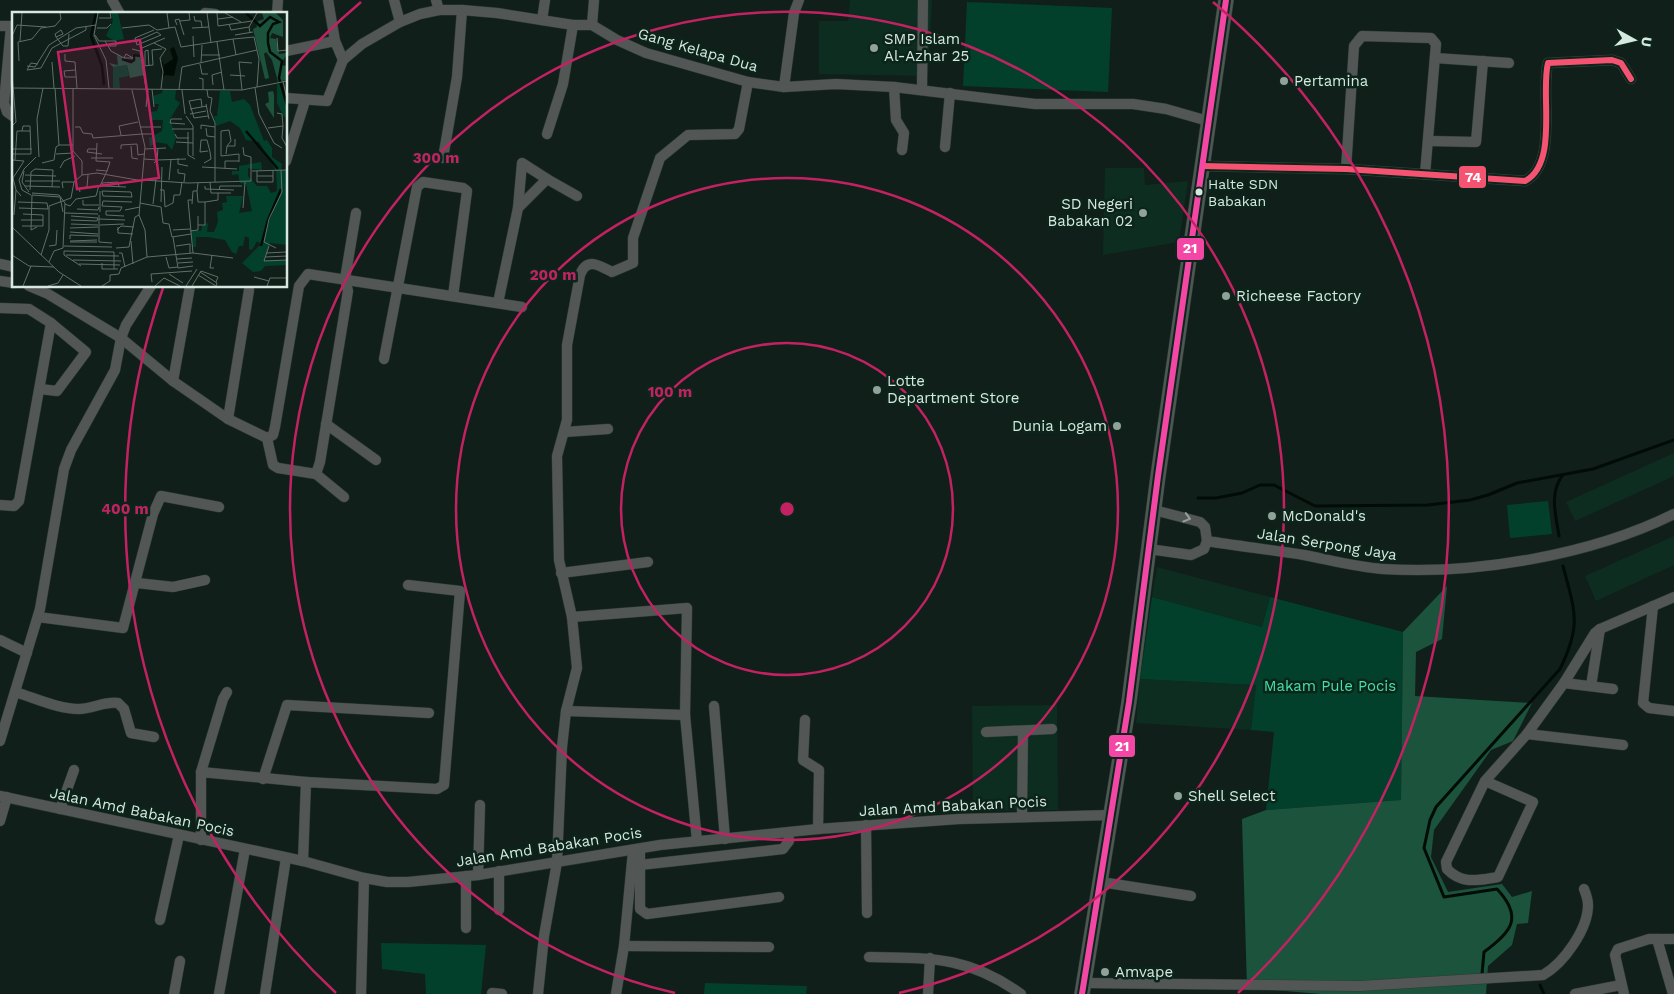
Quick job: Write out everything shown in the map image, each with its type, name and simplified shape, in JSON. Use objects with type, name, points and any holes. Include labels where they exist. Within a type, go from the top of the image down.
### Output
[{"type":"main road","points":[[1083,988],[1111,815],[1226,0]]},
{"type":"street","points":[[112,0],[119,12]]},
{"type":"street","points":[[328,0],[335,41],[343,60]]},
{"type":"street","points":[[394,0],[400,22]]},
{"type":"street","points":[[542,20],[545,0]]},
{"type":"street","points":[[288,98],[323,102],[330,98],[343,60],[362,44],[400,22],[438,5],[573,25],[592,24],[594,0]]},
{"type":"street","points":[[784,86],[794,13],[799,0]]},
{"type":"street","points":[[922,89],[923,0]]},
{"type":"street","points":[[443,158],[457,77],[462,10]]},
{"type":"street","name":"Gang Kelapa Dua","points":[[592,24],[617,40],[646,53],[748,82],[784,86],[836,84],[922,89],[1035,104],[1133,104],[1166,109],[1208,121]]},
{"type":"street","points":[[547,134],[563,84],[573,25]]},
{"type":"street","points":[[0,26],[12,27],[4,104],[7,112],[12,116]]},
{"type":"street","points":[[1346,169],[1354,46],[1359,37],[1431,38],[1436,44],[1425,174]]},
{"type":"street","points":[[288,51],[335,41]]},
{"type":"street","points":[[1435,58],[1509,63]]},
{"type":"street","points":[[1429,141],[1476,142],[1483,61]]},
{"type":"street","points":[[1202,166],[1346,169],[1522,182],[1528,180],[1541,162],[1546,130],[1547,65],[1550,61],[1617,61],[1626,69],[1631,79]]},
{"type":"street","points":[[538,994],[544,936],[557,862],[559,771],[566,711],[577,668],[572,616],[561,573],[556,456],[565,432],[567,420],[567,345],[582,269],[589,263],[599,263],[612,272],[633,263],[633,238],[660,158],[688,135],[735,134],[739,129],[748,82]]},
{"type":"street","points":[[894,87],[896,120],[904,133],[902,150]]},
{"type":"street","points":[[945,147],[950,93]]},
{"type":"street","points":[[288,154],[305,101]]},
{"type":"street","points":[[498,303],[518,208],[522,162],[577,196]]},
{"type":"street","points":[[518,208],[547,179]]},
{"type":"street","points":[[384,359],[417,187],[419,184],[426,182],[462,188],[467,191],[453,296]]},
{"type":"street","points":[[316,474],[348,291],[346,279],[356,213]]},
{"type":"street","points":[[268,438],[273,435],[275,427],[301,281],[308,274],[522,308]]},
{"type":"street","points":[[34,288],[48,294],[121,338],[173,381],[228,419],[268,438]]},
{"type":"street","points":[[0,741],[38,617],[64,469],[71,450],[110,382],[118,358],[121,338],[150,288]]},
{"type":"street","points":[[173,381],[190,288]]},
{"type":"street","points":[[228,419],[249,290]]},
{"type":"street","points":[[0,308],[29,309],[51,323],[86,352],[57,391],[40,389]]},
{"type":"street","points":[[0,505],[14,506],[20,500],[51,323]]},
{"type":"street","points":[[326,424],[376,460]]},
{"type":"street","points":[[565,432],[608,429]]},
{"type":"street","points":[[268,438],[273,465],[278,468],[316,474],[344,497]]},
{"type":"street","points":[[38,617],[123,628],[137,583],[153,514],[161,496],[219,507]]},
{"type":"street","points":[[1149,549],[1191,555],[1204,549],[1207,540],[1205,527],[1200,522],[1154,510]]},
{"type":"street","name":"Jalan Serpong Jaya","points":[[1207,540],[1380,569],[1436,570],[1527,559],[1581,548],[1608,541],[1674,514]]},
{"type":"street","points":[[561,573],[648,562]]},
{"type":"street","points":[[137,583],[174,588],[205,580]]},
{"type":"street","points":[[201,772],[306,782],[437,789],[444,785],[460,591],[408,584]]},
{"type":"street","points":[[1485,781],[1534,802],[1498,877],[1470,882],[1450,873],[1446,862],[1485,781],[1527,734],[1600,629],[1674,597]]},
{"type":"street","points":[[1653,606],[1643,703],[1649,708],[1674,711]]},
{"type":"street","points":[[572,616],[686,607],[685,715],[697,841]]},
{"type":"street","points":[[1592,686],[1600,629]]},
{"type":"street","points":[[0,640],[27,653]]},
{"type":"street","points":[[1564,683],[1613,689]]},
{"type":"street","points":[[15,692],[77,709],[88,709],[105,703],[118,703],[124,709],[131,732],[154,737]]},
{"type":"street","points":[[201,840],[201,772],[223,699],[227,692]]},
{"type":"street","points":[[263,779],[287,705],[429,713]]},
{"type":"street","points":[[714,706],[725,839]]},
{"type":"street","points":[[566,711],[685,715]]},
{"type":"street","points":[[805,720],[803,760],[819,770],[818,829]]},
{"type":"street","points":[[986,732],[1052,729]]},
{"type":"street","points":[[1022,816],[1023,731]]},
{"type":"street","points":[[1527,734],[1623,745]]},
{"type":"street","points":[[60,809],[74,770]]},
{"type":"street","points":[[302,861],[306,782]]},
{"type":"street","points":[[0,821],[3,797]]},
{"type":"street","name":"Jalan Amd Babakan Pocis","points":[[3,797],[302,861],[364,878],[408,882],[478,875],[697,841],[818,829],[1022,816],[1111,815]]},
{"type":"street","points":[[478,875],[480,805]]},
{"type":"street","points":[[866,825],[867,913]]},
{"type":"street","points":[[640,865],[784,848],[789,841],[788,833]]},
{"type":"street","points":[[160,920],[179,835]]},
{"type":"street","points":[[219,994],[245,850]]},
{"type":"street","points":[[636,850],[640,865],[640,909],[647,914],[779,897]]},
{"type":"street","points":[[616,994],[636,850]]},
{"type":"street","points":[[265,994],[286,858]]},
{"type":"street","points":[[499,871],[499,910]]},
{"type":"street","points":[[466,876],[466,928]]},
{"type":"street","points":[[361,994],[364,878]]},
{"type":"street","points":[[1101,882],[1192,896]]},
{"type":"street","points":[[1083,988],[1360,990],[1543,975],[1551,970],[1572,945],[1586,919],[1588,903],[1584,890]]},
{"type":"street","points":[[1575,994],[1622,989],[1615,955],[1618,949],[1649,939],[1674,938]]},
{"type":"street","points":[[1658,939],[1673,994]]},
{"type":"street","points":[[624,946],[768,947]]},
{"type":"street","points":[[869,957],[930,958],[954,961],[993,974],[1021,994]]},
{"type":"street","points":[[928,994],[930,958]]},
{"type":"street","points":[[174,994],[180,961]]},
{"type":"shaded area","name":"SMP Islam Al-Azhar 25","points":[[850,0],[932,0],[928,76],[819,74],[819,21],[848,21]]},
{"type":"shaded area","name":"SD Negeri Babakan 02","points":[[1105,168],[1144,168],[1145,185],[1188,181],[1179,242],[1103,255]]},
{"type":"shaded area","points":[[1674,453],[1674,476],[1575,521],[1566,502]]},
{"type":"shaded area","points":[[1674,536],[1674,565],[1596,601],[1585,576]]},
{"type":"shaded area","points":[[1157,567],[1270,597],[1262,627],[1152,597]]},
{"type":"shaded area","points":[[1447,586],[1442,639],[1416,652],[1415,696],[1532,703],[1513,741],[1491,750],[1434,830],[1431,857],[1448,892],[1502,884],[1512,897],[1532,891],[1528,923],[1517,924],[1512,945],[1488,966],[1486,994],[1321,994],[1247,988],[1242,819],[1266,810],[1401,800],[1403,632]]},
{"type":"shaded area","points":[[1140,679],[1256,685],[1251,730],[1136,723]]},
{"type":"shaded area","points":[[1057,705],[1058,810],[973,811],[972,706]]},
{"type":"green space","points":[[967,2],[1112,8],[1108,92],[963,86]]},
{"type":"green space","points":[[1548,501],[1552,534],[1510,538],[1507,505]]},
{"type":"green space","name":"Makam Pule Pocis","points":[[1152,597],[1262,627],[1270,597],[1403,632],[1401,800],[1266,810],[1274,732],[1251,730],[1256,685],[1140,679]]},
{"type":"green space","points":[[381,943],[486,945],[481,994],[426,994],[425,974],[382,969]]},
{"type":"green space","points":[[705,983],[807,986],[806,994],[704,994]]},
{"type":"waterway","points":[[1198,498],[1216,498],[1242,493],[1260,485],[1274,485],[1315,506],[1428,505],[1470,500],[1517,483],[1593,469],[1674,440]]},
{"type":"waterway","points":[[1559,536],[1555,513],[1555,498],[1558,483],[1562,476]]},
{"type":"waterway","points":[[1482,974],[1484,952],[1501,938],[1511,924],[1510,908],[1497,889],[1444,897],[1424,848],[1430,820],[1436,807],[1560,669],[1567,654],[1574,629],[1571,595],[1563,566]]},
{"type":"waterway","points":[[1540,985],[1544,994]]},
{"type":"transit line","name":"21","points":[[1082,994],[1129,702],[1158,476],[1226,0]]},
{"type":"transit line","name":"74","points":[[1203,166],[1346,169],[1525,181],[1535,172],[1542,159],[1545,144],[1546,76],[1548,63],[1612,60],[1621,63],[1631,79]]},
{"type":"place","name":"SMP Islam Al-Azhar 25","points":[[874,48]]},
{"type":"place","name":"Pertamina","points":[[1284,81]]},
{"type":"place","name":"Halte SDN Babakan","points":[[1199,192]]},
{"type":"place","name":"SD Negeri Babakan 02","points":[[1143,213]]},
{"type":"place","name":"Richeese Factory","points":[[1226,296]]},
{"type":"place","name":"Lotte Department Store","points":[[877,390]]},
{"type":"place","name":"Dunia Logam","points":[[1117,426]]},
{"type":"place","name":"McDonald's","points":[[1272,516]]},
{"type":"place","name":"Shell Select","points":[[1178,796]]},
{"type":"place","name":"Amvape","points":[[1105,972]]}]
